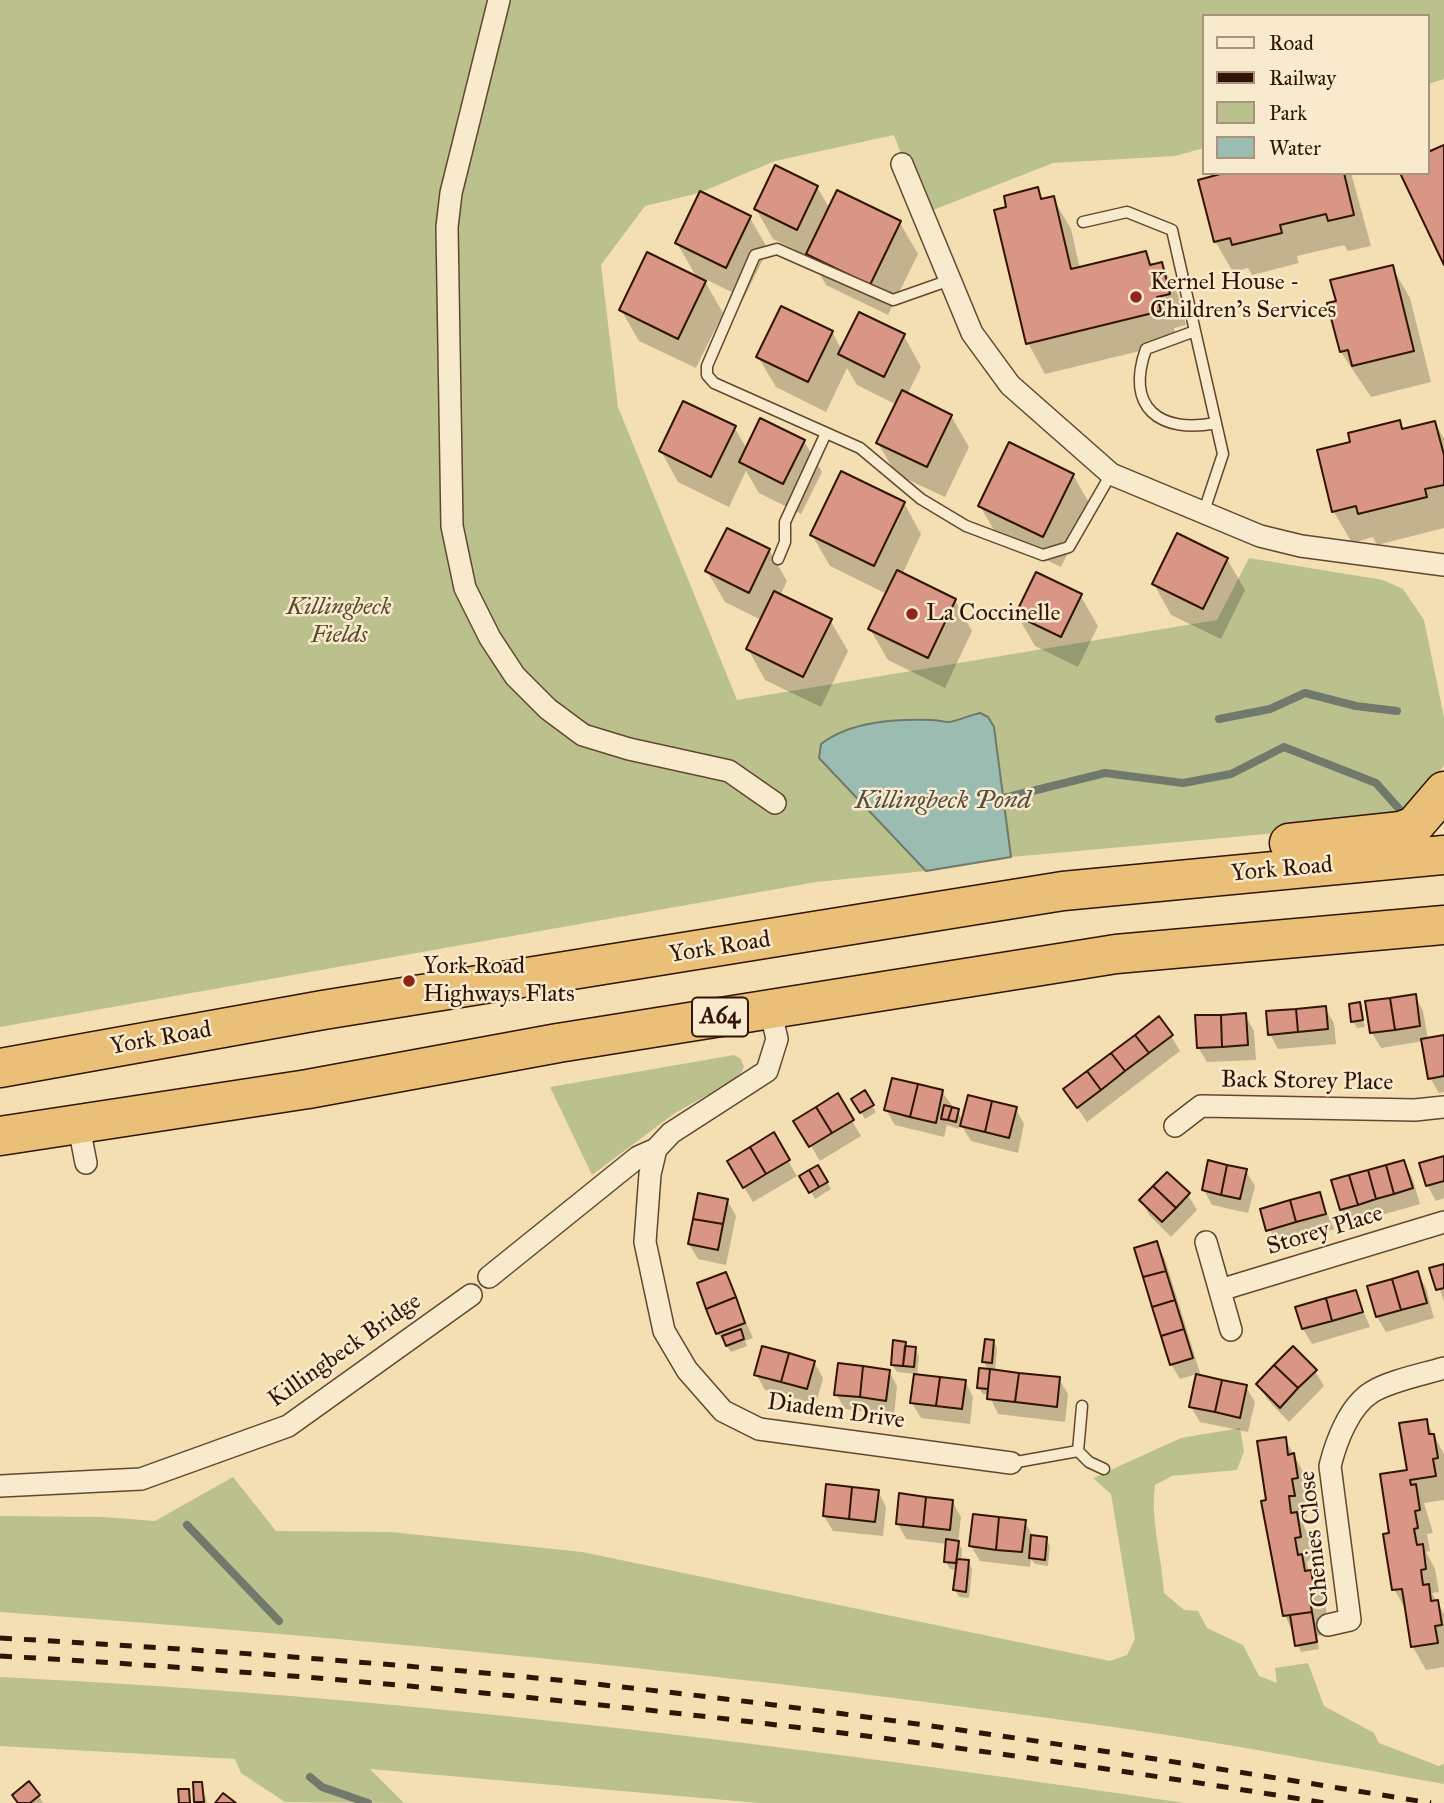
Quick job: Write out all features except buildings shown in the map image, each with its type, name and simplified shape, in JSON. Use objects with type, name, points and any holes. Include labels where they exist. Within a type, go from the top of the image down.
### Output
[{"type":"highway","points":[[1031,897],[1124,865],[1215,850],[1401,831],[1414,826],[1444,791]]},
{"type":"highway","name":"York Road","points":[[0,1068],[323,1010],[1031,897],[1444,855]]},
{"type":"highway","points":[[1380,860],[1444,884]]},
{"type":"highway","name":"A64","points":[[0,1136],[308,1089],[558,1043],[1116,954],[1444,925]]},
{"type":"street","points":[[499,0],[451,192],[447,228],[452,526],[465,588],[490,638],[515,676],[548,709],[583,735],[629,750],[729,771],[775,803]]},
{"type":"street","points":[[902,164],[972,333],[1010,385],[1111,474],[1260,537],[1301,546],[1444,565]]},
{"type":"street","points":[[489,1277],[638,1157],[656,1149],[671,1133],[767,1070],[777,1038],[770,1009]]},
{"type":"street","name":"Back Storey Place","points":[[1175,1126],[1201,1106],[1415,1110],[1444,1107]]},
{"type":"street","points":[[78,1122],[86,1163]]},
{"type":"street","name":"Diadem Drive","points":[[656,1149],[650,1174],[645,1242],[661,1321],[687,1370],[723,1411],[759,1429],[801,1437],[1011,1463]]},
{"type":"street","name":"Storey Place","points":[[1220,1290],[1444,1222]]},
{"type":"street","points":[[1206,1242],[1231,1331]]},
{"type":"street","name":"Killingbeck Bridge","points":[[0,1486],[141,1479],[288,1426],[471,1295]]},
{"type":"street","name":"Chenies Close","points":[[1328,1625],[1350,1620],[1330,1466],[1335,1445],[1348,1420],[1371,1392],[1444,1368]]},
{"type":"lane","points":[[1083,222],[1127,212],[1172,230],[1223,454],[1203,514]]},
{"type":"lane","points":[[950,280],[893,300],[777,248],[755,255],[707,366],[707,375],[714,383],[860,448],[920,499],[966,526],[1044,555],[1069,547],[1111,474]]},
{"type":"lane","points":[[1195,331],[1146,349],[1139,370],[1143,402],[1161,421],[1191,428],[1216,423]]},
{"type":"lane","points":[[778,559],[785,542],[785,522],[826,433]]},
{"type":"lane","points":[[1082,1406],[1079,1451],[1089,1462],[1104,1469]]},
{"type":"lane","points":[[1011,1463],[1079,1451]]},
{"type":"green space","name":"Killingbeck Fields","points":[[0,0],[1444,0],[1444,79],[1430,83],[1430,14],[1202,14],[1202,149],[1175,156],[1053,163],[923,214],[894,135],[775,161],[699,193],[645,206],[601,265],[618,407],[737,700],[1217,620],[1249,558],[1383,580],[1403,589],[1424,620],[1444,717],[1444,765],[1420,801],[1367,825],[1011,857],[925,871],[816,882],[0,1027]]},
{"type":"green space","points":[[734,1055],[741,1059],[744,1067],[738,1078],[675,1113],[592,1175],[550,1087]]},
{"type":"green space","points":[[1240,1428],[1244,1451],[1237,1470],[1172,1476],[1155,1485],[1155,1525],[1164,1593],[1184,1610],[1198,1611],[1207,1628],[1243,1645],[1259,1676],[1277,1683],[1275,1668],[1308,1663],[1324,1706],[1374,1733],[1379,1743],[1439,1766],[1444,1764],[1444,1784],[1160,1734],[841,1691],[561,1660],[0,1612],[0,1516],[103,1517],[155,1521],[233,1477],[276,1531],[391,1532],[582,1552],[1110,1661],[1127,1655],[1135,1639],[1111,1494],[1093,1478],[1181,1438]]},
{"type":"green space","points":[[0,1677],[149,1685],[594,1725],[1185,1803],[759,1803],[370,1769],[404,1803],[285,1802],[241,1773],[235,1759],[0,1746]]},
{"type":"water","name":"Killingbeck Pond","points":[[980,713],[988,717],[994,727],[1011,857],[926,871],[819,758],[821,744],[846,730],[860,726],[903,720],[949,722]]},
{"type":"waterway","points":[[1219,719],[1270,709],[1305,693],[1356,706],[1397,711]]},
{"type":"waterway","points":[[1004,798],[1105,773],[1183,783],[1231,774],[1284,747],[1376,783],[1401,811]]},
{"type":"waterway","points":[[187,1525],[279,1621]]},
{"type":"waterway","points":[[310,1777],[322,1787],[368,1803]]},
{"type":"railway","points":[[0,1638],[330,1660],[527,1677],[754,1702],[980,1733],[1431,1803]]},
{"type":"railway","points":[[0,1656],[333,1679],[664,1712],[995,1753],[1325,1803]]},
{"type":"place","name":"Kernel House - Children's Services","points":[[1136,297]]},
{"type":"place","name":"La Coccinelle","points":[[912,614]]},
{"type":"place","name":"York Road Highways Flats","points":[[409,981]]}]
